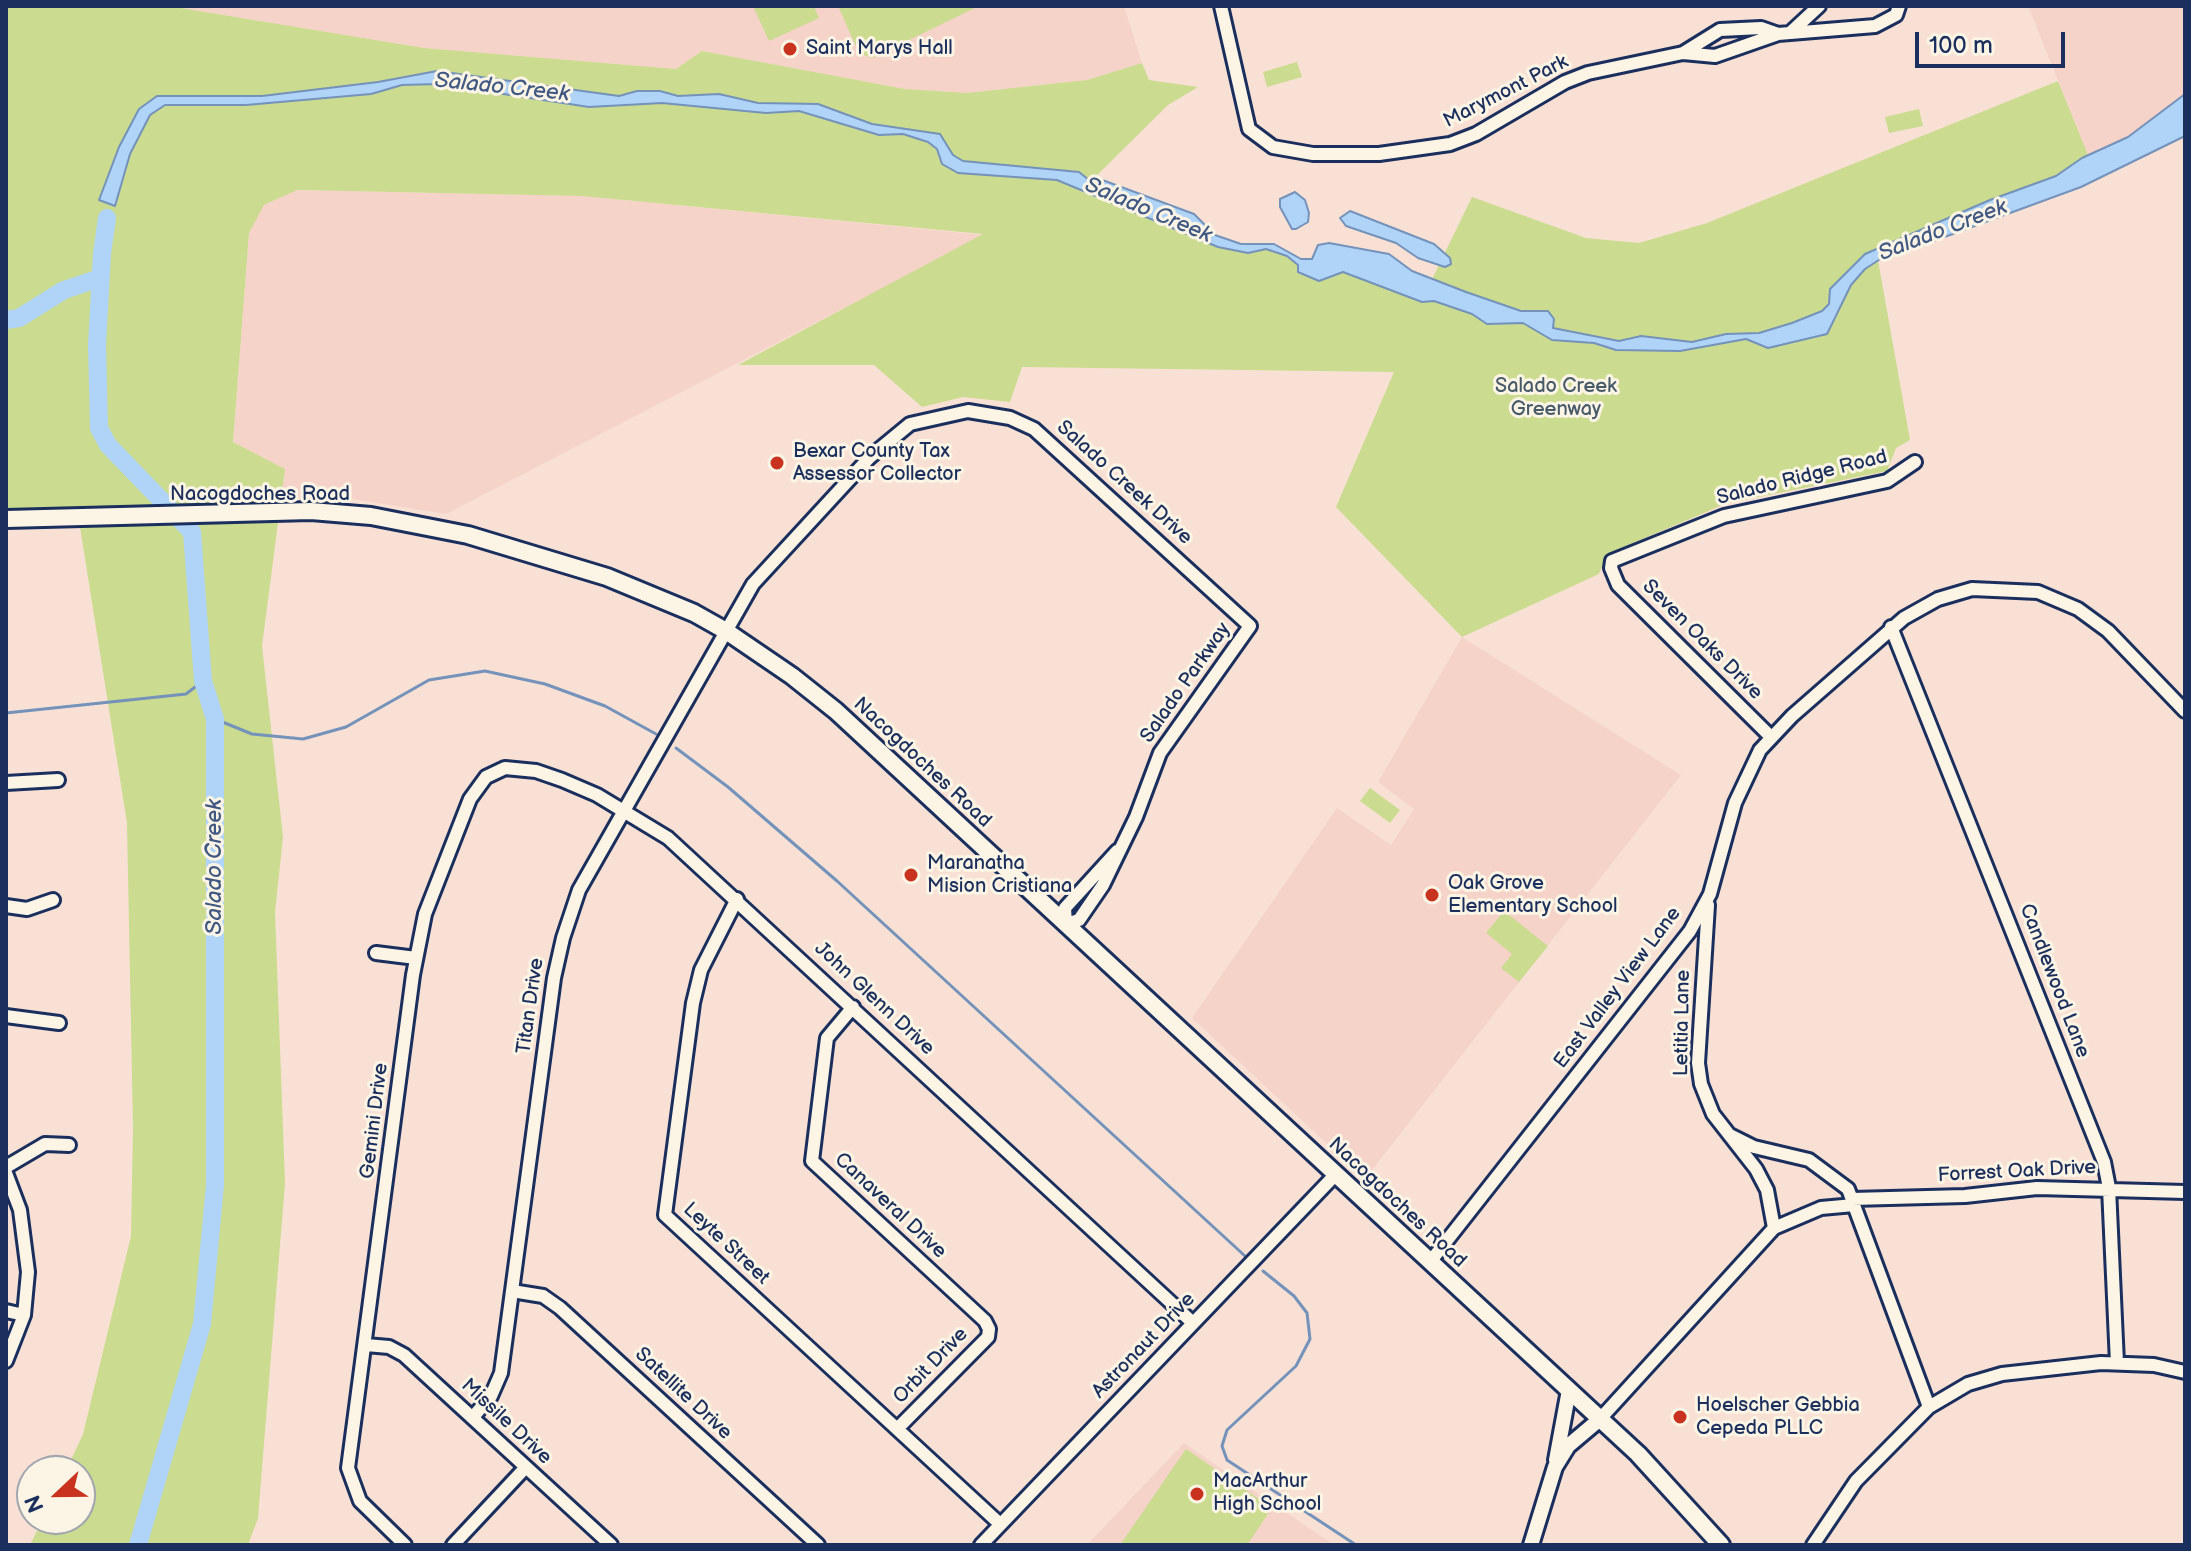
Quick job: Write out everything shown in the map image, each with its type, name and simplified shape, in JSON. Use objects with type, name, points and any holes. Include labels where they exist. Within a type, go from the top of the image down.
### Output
[{"type":"main road","name":"Nacogdoches Road","points":[[6,519],[274,512],[371,516],[468,535],[629,585],[726,631],[836,711],[1600,1419],[1721,1545]]},
{"type":"street","name":"Marymont Park","points":[[1221,6],[1242,113],[1253,135],[1283,150],[1346,156],[1450,144],[1476,134],[1577,78],[1683,53],[1720,30],[1761,28],[1784,33],[1819,6]]},
{"type":"street","name":"Marymont Park","points":[[1683,53],[1715,56],[1784,33],[1875,26],[1896,15],[1899,6]]},
{"type":"street","name":"Salado Creek Drive","points":[[726,631],[753,584],[885,442],[910,424],[951,413],[981,412],[1034,429],[1250,626]]},
{"type":"street","name":"Salado Ridge Road","points":[[1611,568],[1617,556],[1724,516],[1887,481],[1915,462]]},
{"type":"street","name":"Seven Oaks Drive","points":[[1611,568],[1618,585],[1771,737]]},
{"type":"street","name":"East Valley View Lane","points":[[1430,1262],[1680,945],[1710,894],[1743,782],[1771,737],[1891,627],[1921,607],[1955,592],[1992,588],[2038,592],[2078,609],[2108,631],[2185,711]]},
{"type":"street","name":"Salado Parkway","points":[[1066,924],[1080,918],[1103,885],[1136,817],[1160,753],[1250,626]]},
{"type":"street","name":"Candlewood Lane","points":[[1891,627],[2098,1147],[2109,1188],[2117,1363]]},
{"type":"street","name":"Titan Drive","points":[[473,1417],[499,1380],[558,955],[579,890],[726,631]]},
{"type":"street","name":"John Glenn Drive","points":[[492,773],[516,766],[536,771],[623,810],[668,838],[1193,1323]]},
{"type":"street","name":"Gemini Drive","points":[[405,1545],[369,1512],[353,1490],[348,1468],[416,958],[430,899],[450,843],[470,799],[492,773]]},
{"type":"street","points":[[6,783],[58,780]]},
{"type":"street","name":"Letitia Lane","points":[[1710,894],[1699,1073],[1708,1105],[1767,1190],[1774,1228]]},
{"type":"street","name":"Leyte Street","points":[[737,899],[701,970],[693,1003],[665,1215],[1000,1524]]},
{"type":"street","points":[[6,906],[27,909],[53,900]]},
{"type":"street","points":[[376,953],[416,958]]},
{"type":"street","name":"Canaveral Drive","points":[[853,1007],[827,1038],[812,1161],[985,1321],[989,1329]]},
{"type":"street","points":[[6,1016],[59,1023]]},
{"type":"street","points":[[1730,1135],[1754,1147],[1809,1160],[1851,1198],[1929,1407]]},
{"type":"street","points":[[6,1167],[45,1144],[69,1145]]},
{"type":"street","points":[[6,1173],[20,1210],[28,1272],[24,1315],[6,1361]]},
{"type":"street","name":"Astronaut Drive","points":[[981,1545],[1336,1174]]},
{"type":"street","name":"Forrest Oak Drive","points":[[1774,1228],[1851,1198],[1965,1196],[2037,1188],[2185,1192]]},
{"type":"street","points":[[1555,1467],[1568,1446],[1600,1419],[1774,1228]]},
{"type":"street","name":"Satellite Drive","points":[[512,1291],[543,1296],[560,1308],[818,1545]]},
{"type":"street","points":[[6,1311],[24,1315]]},
{"type":"street","name":"Orbit Drive","points":[[897,1429],[988,1337],[989,1329]]},
{"type":"street","name":"Missile Drive","points":[[366,1345],[389,1347],[404,1355],[611,1545]]},
{"type":"street","points":[[1813,1545],[1856,1481],[1929,1407],[1968,1384],[2002,1374],[2117,1363],[2154,1365],[2185,1372]]},
{"type":"street","points":[[1531,1545],[1555,1467],[1569,1390]]},
{"type":"street","points":[[453,1545],[526,1467]]},
{"type":"shaded area","name":"Saint Marys Hall","points":[[169,6],[1124,6],[1142,63],[1087,80],[967,93],[905,89],[702,51],[676,69],[424,48]]},
{"type":"shaded area","points":[[2028,6],[2185,6],[2185,94],[2128,137],[2088,155]]},
{"type":"shaded area","points":[[296,190],[582,196],[985,235],[446,514],[346,498],[281,499],[285,469],[233,442],[249,233],[264,205]]},
{"type":"shaded area","name":"Oak Grove Elementary School","points":[[1462,637],[1681,775],[1365,1179],[1192,1018],[1337,808],[1391,845],[1414,809],[1378,782]]},
{"type":"shaded area","name":"MacArthur High School","points":[[1184,1443],[1334,1545],[1087,1545]]},
{"type":"green space","name":"Salado Creek Greenway","points":[[6,6],[169,6],[424,48],[676,69],[702,51],[905,89],[967,93],[1087,80],[1142,63],[1149,80],[1198,87],[1168,105],[1081,191],[1198,239],[1248,253],[1266,249],[1287,256],[1325,279],[1343,272],[1421,302],[1472,197],[1586,238],[1639,243],[1707,223],[2058,81],[2088,155],[2056,176],[1876,249],[1910,440],[1896,448],[1887,471],[1725,504],[1607,554],[1599,574],[1462,637],[1336,507],[1394,372],[1022,367],[1010,402],[963,397],[922,407],[874,365],[738,365],[983,234],[582,196],[297,190],[264,205],[249,233],[233,442],[285,469],[262,646],[283,837],[275,912],[285,1183],[258,1518],[248,1545],[30,1545],[35,1535],[96,1535],[96,1455],[73,1455],[83,1434],[131,1236],[133,1129],[127,823],[77,508],[6,509]]},
{"type":"green space","points":[[753,6],[814,6],[819,18],[769,41]]},
{"type":"green space","points":[[838,6],[979,6],[872,58],[859,53]]},
{"type":"green space","points":[[1297,62],[1302,77],[1267,87],[1263,72]]},
{"type":"green space","points":[[1919,109],[1923,126],[1889,133],[1885,117]]},
{"type":"green space","points":[[1370,788],[1400,810],[1390,823],[1360,801]]},
{"type":"green space","points":[[1504,911],[1548,946],[1519,982],[1501,968],[1512,954],[1486,933]]},
{"type":"green space","name":"MacArthur High School","points":[[1186,1449],[1272,1508],[1247,1545],[1120,1545]]},
{"type":"water","points":[[437,71],[619,96],[637,91],[660,91],[678,96],[719,94],[758,103],[818,104],[872,124],[940,134],[953,155],[963,161],[1079,172],[1089,180],[1097,178],[1194,214],[1215,235],[1241,244],[1274,244],[1301,259],[1312,259],[1318,245],[1329,243],[1389,254],[1412,271],[1466,292],[1521,311],[1548,311],[1554,319],[1553,328],[1619,341],[1641,336],[1692,342],[1726,334],[1759,333],[1822,311],[1829,304],[1830,289],[1865,254],[1990,200],[2056,176],[2082,158],[2128,137],[2185,94],[2185,136],[2081,187],[1885,256],[1865,269],[1851,285],[1827,334],[1768,348],[1746,339],[1680,351],[1616,350],[1594,343],[1552,340],[1523,323],[1487,324],[1472,314],[1434,301],[1422,302],[1343,272],[1319,281],[1298,272],[1298,265],[1287,256],[1266,249],[1248,253],[1218,247],[1057,180],[958,173],[942,164],[937,149],[928,142],[903,134],[879,135],[799,111],[766,113],[662,103],[589,107],[438,84],[402,85],[371,94],[246,105],[165,105],[150,115],[130,154],[115,206],[99,200],[119,147],[139,109],[157,96],[262,96],[378,82]]},
{"type":"water","points":[[1295,192],[1305,200],[1309,213],[1308,222],[1292,229],[1280,207],[1280,199]]},
{"type":"water","points":[[1350,211],[1434,244],[1450,258],[1451,264],[1445,267],[1418,258],[1396,243],[1346,226],[1340,218]]},
{"type":"waterway","name":"Salado Creek","points":[[107,218],[97,345],[99,428],[108,445],[192,532],[203,681],[215,719],[215,1185],[202,1324],[138,1545]]},
{"type":"waterway","points":[[6,320],[19,318],[64,290],[100,278]]},
{"type":"waterway","points":[[215,719],[252,734],[303,739],[346,727],[429,680],[485,671],[545,684],[605,706],[656,734]]},
{"type":"waterway","points":[[6,713],[186,694],[203,681]]},
{"type":"waterway","points":[[676,748],[728,787],[837,881],[1245,1256]]},
{"type":"waterway","points":[[1263,1271],[1294,1296],[1307,1313],[1310,1339],[1296,1366],[1227,1430],[1222,1446],[1227,1460],[1356,1545]]},
{"type":"place","name":"Saint Marys Hall","points":[[790,49]]},
{"type":"place","name":"Bexar County Tax Assessor Collector","points":[[777,463]]},
{"type":"place","name":"Maranatha Mision Cristiana","points":[[911,875]]},
{"type":"place","name":"Oak Grove Elementary School","points":[[1432,895]]},
{"type":"place","name":"Hoelscher Gebbia Cepeda PLLC","points":[[1680,1417]]},
{"type":"place","name":"MacArthur High School","points":[[1197,1494]]}]
